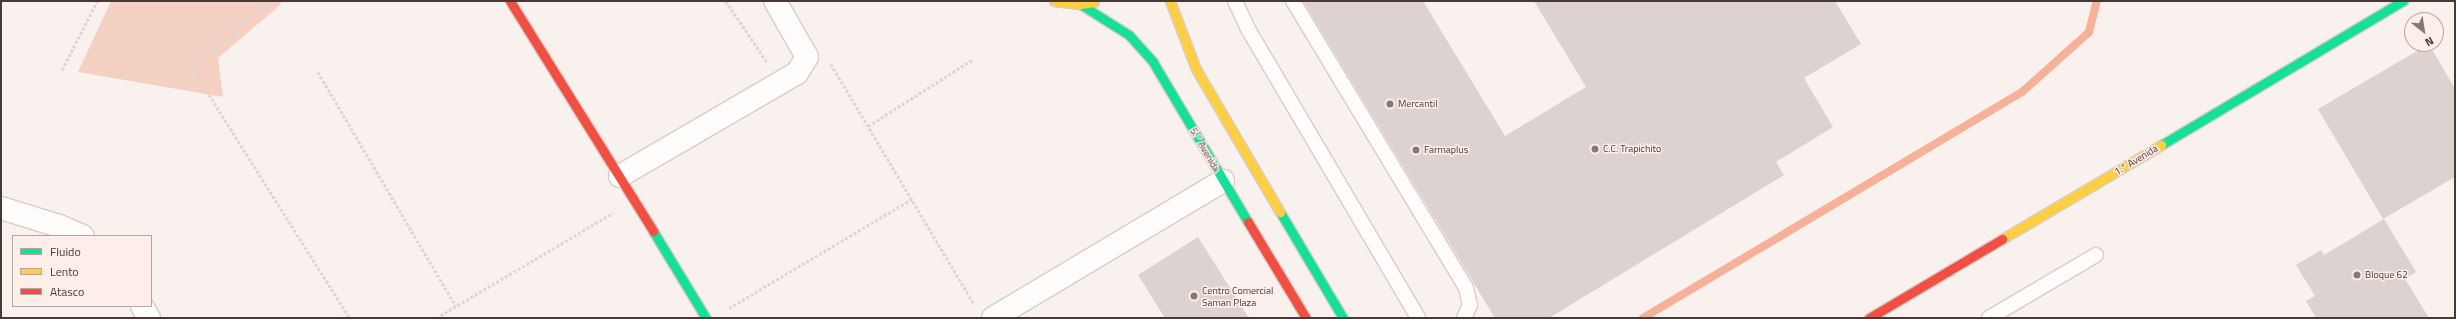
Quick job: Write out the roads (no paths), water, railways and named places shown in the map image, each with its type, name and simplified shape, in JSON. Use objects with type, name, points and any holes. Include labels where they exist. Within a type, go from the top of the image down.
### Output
[{"type":"street","points":[[510,1],[635,200],[706,318]]},
{"type":"street","points":[[620,176],[797,73],[807,56],[774,1]]},
{"type":"street","points":[[1054,1],[1080,4],[1101,1]]},
{"type":"street","points":[[1170,1],[1196,69],[1343,318]]},
{"type":"street","name":"1.° Avenida","points":[[1869,318],[2403,1]]},
{"type":"street","name":"5.° Avenida","points":[[1080,4],[1129,35],[1153,62],[1306,318]]},
{"type":"street","points":[[993,318],[1223,181]]},
{"type":"street","points":[[1,208],[59,226],[81,235]]},
{"type":"street","points":[[143,307],[149,318]]},
{"type":"lane","points":[[1235,1],[1248,29],[1418,318]]},
{"type":"lane","points":[[1294,1],[1466,288],[1470,305],[1464,318]]},
{"type":"lane","points":[[1989,318],[2096,254]]},
{"type":"waterway","points":[[1643,318],[2022,92],[2089,32],[2097,1]]},
{"type":"place","name":"Mercantil","points":[[1390,104]]},
{"type":"place","name":"C.C. Trapichito","points":[[1595,149]]},
{"type":"place","name":"Farmaplus","points":[[1416,150]]},
{"type":"place","name":"Bloque 62","points":[[2357,275]]},
{"type":"place","name":"Centro Comercial Saman Plaza","points":[[1194,296]]}]
